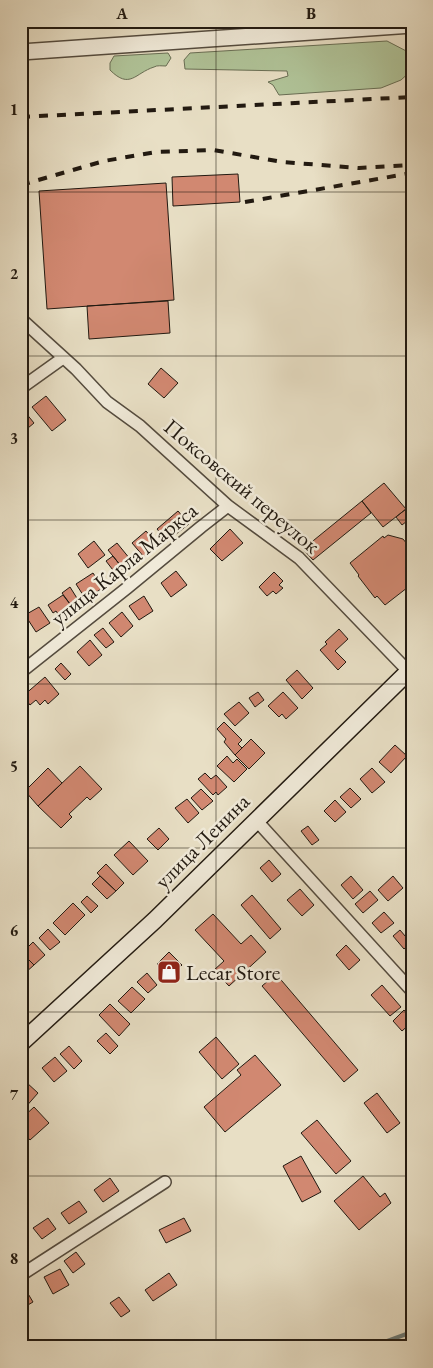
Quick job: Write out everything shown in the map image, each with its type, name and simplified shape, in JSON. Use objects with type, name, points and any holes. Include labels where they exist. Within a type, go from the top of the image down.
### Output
[{"type":"main road","name":"улица Ленина","points":[[21,1043],[155,920],[410,670]]},
{"type":"street","points":[[21,52],[412,25]]},
{"type":"street","name":"Поксовский переулок","points":[[21,319],[76,369],[107,402],[140,426],[228,506],[299,558],[410,670]]},
{"type":"street","points":[[21,388],[63,358]]},
{"type":"street","name":"улица Карла Маркса","points":[[21,672],[228,506]]},
{"type":"street","points":[[256,820],[412,991]]},
{"type":"street","points":[[21,1275],[165,1182]]},
{"type":"green space","points":[[387,41],[412,54],[412,70],[401,80],[381,88],[279,95],[273,85],[268,82],[288,76],[287,71],[185,69],[184,60],[190,53]]},
{"type":"green space","points":[[168,53],[171,58],[166,66],[155,66],[132,78],[123,79],[110,70],[110,63],[114,56]]},
{"type":"building","points":[[238,174],[240,202],[173,206],[172,177]]},
{"type":"building","points":[[166,183],[174,300],[47,309],[39,191]]},
{"type":"building","points":[[21,275],[28,282],[21,289]]},
{"type":"building","points":[[168,301],[170,333],[89,339],[87,306]]},
{"type":"building","points":[[161,368],[178,383],[164,398],[148,384]]},
{"type":"building","points":[[46,396],[66,420],[52,431],[32,407]]},
{"type":"building","points":[[25,412],[34,423],[22,433],[21,415]]},
{"type":"building","points":[[21,432],[27,439],[21,443]]},
{"type":"building","points":[[384,483],[406,509],[383,527],[362,501]]},
{"type":"building","points":[[362,501],[371,513],[313,560],[303,549]]},
{"type":"building","points":[[406,509],[412,517],[402,525],[396,517]]},
{"type":"building","points":[[178,511],[189,524],[167,541],[157,529]]},
{"type":"building","points":[[230,529],[243,543],[222,561],[210,549]]},
{"type":"building","points":[[146,531],[158,545],[144,557],[132,543]]},
{"type":"building","points":[[388,535],[403,539],[412,550],[412,564],[408,567],[412,572],[412,584],[385,605],[377,596],[375,598],[350,563],[383,536],[384,538]]},
{"type":"building","points":[[94,541],[105,555],[88,568],[78,554]]},
{"type":"building","points":[[117,543],[130,559],[121,566],[108,550]]},
{"type":"building","points":[[113,556],[123,569],[116,574],[106,561]]},
{"type":"building","points":[[176,571],[187,585],[171,597],[161,583]]},
{"type":"building","points":[[274,572],[283,581],[279,585],[283,588],[276,594],[273,591],[267,596],[259,587]]},
{"type":"building","points":[[93,573],[103,588],[90,596],[87,592],[83,595],[76,584]]},
{"type":"building","points":[[70,587],[80,603],[73,608],[62,593]]},
{"type":"building","points":[[63,595],[73,608],[60,617],[56,611],[53,613],[48,605]]},
{"type":"building","points":[[144,596],[153,611],[139,620],[129,606]]},
{"type":"building","points":[[39,607],[50,623],[36,632],[25,615]]},
{"type":"building","points":[[122,612],[133,626],[121,637],[109,623]]},
{"type":"building","points":[[103,628],[114,642],[106,648],[94,635]]},
{"type":"building","points":[[339,629],[348,639],[335,651],[346,662],[338,670],[320,650],[327,644],[325,642]]},
{"type":"building","points":[[21,631],[27,638],[21,642]]},
{"type":"building","points":[[90,640],[102,655],[89,666],[77,652]]},
{"type":"building","points":[[61,663],[71,674],[65,680],[55,669]]},
{"type":"building","points":[[297,670],[313,688],[302,699],[286,680]]},
{"type":"building","points":[[45,677],[59,694],[48,704],[45,700],[40,705],[36,700],[30,705],[23,696]]},
{"type":"building","points":[[258,692],[264,700],[255,707],[249,698]]},
{"type":"building","points":[[283,692],[298,708],[286,719],[282,714],[279,717],[268,706]]},
{"type":"building","points":[[239,702],[249,713],[235,726],[224,714]]},
{"type":"building","points":[[224,722],[242,740],[238,744],[242,748],[235,755],[224,742],[226,739],[217,729]]},
{"type":"building","points":[[251,739],[265,753],[249,769],[235,755]]},
{"type":"building","points":[[395,745],[407,756],[391,773],[379,762]]},
{"type":"building","points":[[227,756],[233,763],[237,759],[247,769],[234,782],[217,766]]},
{"type":"building","points":[[80,766],[102,789],[90,800],[87,797],[69,814],[72,817],[61,828],[38,806]]},
{"type":"building","points":[[48,768],[62,783],[38,806],[25,791]]},
{"type":"building","points":[[372,768],[385,782],[372,793],[360,779]]},
{"type":"building","points":[[205,773],[211,779],[216,775],[227,787],[218,795],[216,792],[213,795],[198,779]]},
{"type":"building","points":[[350,788],[361,799],[351,808],[340,797]]},
{"type":"building","points":[[201,789],[213,801],[202,810],[191,798]]},
{"type":"building","points":[[187,799],[199,813],[188,823],[175,808]]},
{"type":"building","points":[[335,800],[346,812],[335,822],[324,811]]},
{"type":"building","points":[[308,826],[319,840],[312,845],[301,831]]},
{"type":"building","points":[[159,828],[169,839],[158,850],[147,839]]},
{"type":"building","points":[[129,841],[148,861],[133,875],[114,855]]},
{"type":"building","points":[[269,860],[281,874],[272,882],[260,868]]},
{"type":"building","points":[[106,864],[124,883],[116,891],[97,873]]},
{"type":"building","points":[[100,876],[116,891],[107,899],[92,884]]},
{"type":"building","points":[[351,876],[363,890],[353,899],[341,885]]},
{"type":"building","points":[[393,876],[403,888],[388,901],[378,890]]},
{"type":"building","points":[[300,889],[314,905],[302,916],[287,900]]},
{"type":"building","points":[[370,891],[378,900],[363,913],[355,904]]},
{"type":"building","points":[[252,895],[281,929],[270,939],[241,905]]},
{"type":"building","points":[[87,896],[98,906],[91,913],[81,902]]},
{"type":"building","points":[[73,903],[85,915],[65,935],[53,923]]},
{"type":"building","points":[[384,912],[394,923],[381,933],[372,923]]},
{"type":"building","points":[[213,914],[241,944],[251,935],[266,952],[229,986],[214,970],[224,961],[195,930]]},
{"type":"building","points":[[48,929],[60,942],[50,950],[39,938]]},
{"type":"building","points":[[400,930],[411,943],[404,949],[393,936]]},
{"type":"building","points":[[33,942],[45,955],[34,965],[21,952],[21,948],[26,944],[28,947]]},
{"type":"building","points":[[346,945],[360,960],[349,970],[336,955]]},
{"type":"building","points":[[21,952],[34,965],[25,973],[21,969]]},
{"type":"building","points":[[169,952],[182,965],[170,977],[157,964]]},
{"type":"building","points":[[147,973],[157,985],[148,993],[137,982]]},
{"type":"building","points":[[276,974],[358,1070],[344,1082],[262,986]]},
{"type":"building","points":[[382,985],[401,1007],[390,1016],[371,995]]},
{"type":"building","points":[[132,987],[145,999],[131,1013],[118,1001]]},
{"type":"building","points":[[110,1004],[130,1024],[119,1036],[99,1015]]},
{"type":"building","points":[[404,1010],[412,1019],[412,1022],[402,1031],[393,1021]]},
{"type":"building","points":[[106,1033],[118,1046],[110,1054],[97,1041]]},
{"type":"building","points":[[216,1037],[239,1064],[222,1079],[199,1052]]},
{"type":"building","points":[[69,1046],[82,1061],[74,1069],[60,1054]]},
{"type":"building","points":[[255,1055],[281,1085],[225,1132],[204,1107],[241,1075],[237,1070]]},
{"type":"building","points":[[55,1057],[67,1071],[54,1082],[42,1068]]},
{"type":"building","points":[[26,1082],[38,1093],[24,1109],[21,1106],[21,1087]]},
{"type":"building","points":[[377,1093],[400,1123],[387,1133],[364,1103]]},
{"type":"building","points":[[34,1107],[49,1123],[30,1140],[21,1130],[21,1119]]},
{"type":"building","points":[[317,1120],[351,1161],[336,1174],[301,1133]]},
{"type":"building","points":[[301,1156],[321,1192],[302,1202],[283,1166]]},
{"type":"building","points":[[363,1176],[380,1197],[385,1193],[391,1203],[359,1230],[334,1201]]},
{"type":"building","points":[[110,1178],[119,1191],[103,1202],[94,1190]]},
{"type":"building","points":[[79,1201],[87,1212],[69,1224],[61,1213]]},
{"type":"building","points":[[48,1218],[56,1229],[42,1239],[33,1228]]},
{"type":"building","points":[[184,1218],[191,1231],[166,1243],[159,1230]]},
{"type":"building","points":[[412,1250],[412,1262],[407,1253]]},
{"type":"building","points":[[76,1252],[85,1264],[73,1273],[64,1261]]},
{"type":"building","points":[[60,1269],[69,1285],[53,1294],[44,1277]]},
{"type":"building","points":[[169,1273],[177,1285],[153,1301],[145,1290]]},
{"type":"building","points":[[24,1287],[33,1302],[21,1309],[21,1288]]},
{"type":"building","points":[[119,1297],[130,1311],[121,1317],[110,1303]]},
{"type":"waterway","points":[[374,1347],[412,1332]]},
{"type":"railway","points":[[21,117],[412,97]]},
{"type":"railway","points":[[21,185],[104,161],[156,152],[213,150],[283,162],[359,168],[412,165]]},
{"type":"railway","points":[[245,202],[412,173]]},
{"type":"place","name":"Lecar Store","points":[[169,972]]}]
